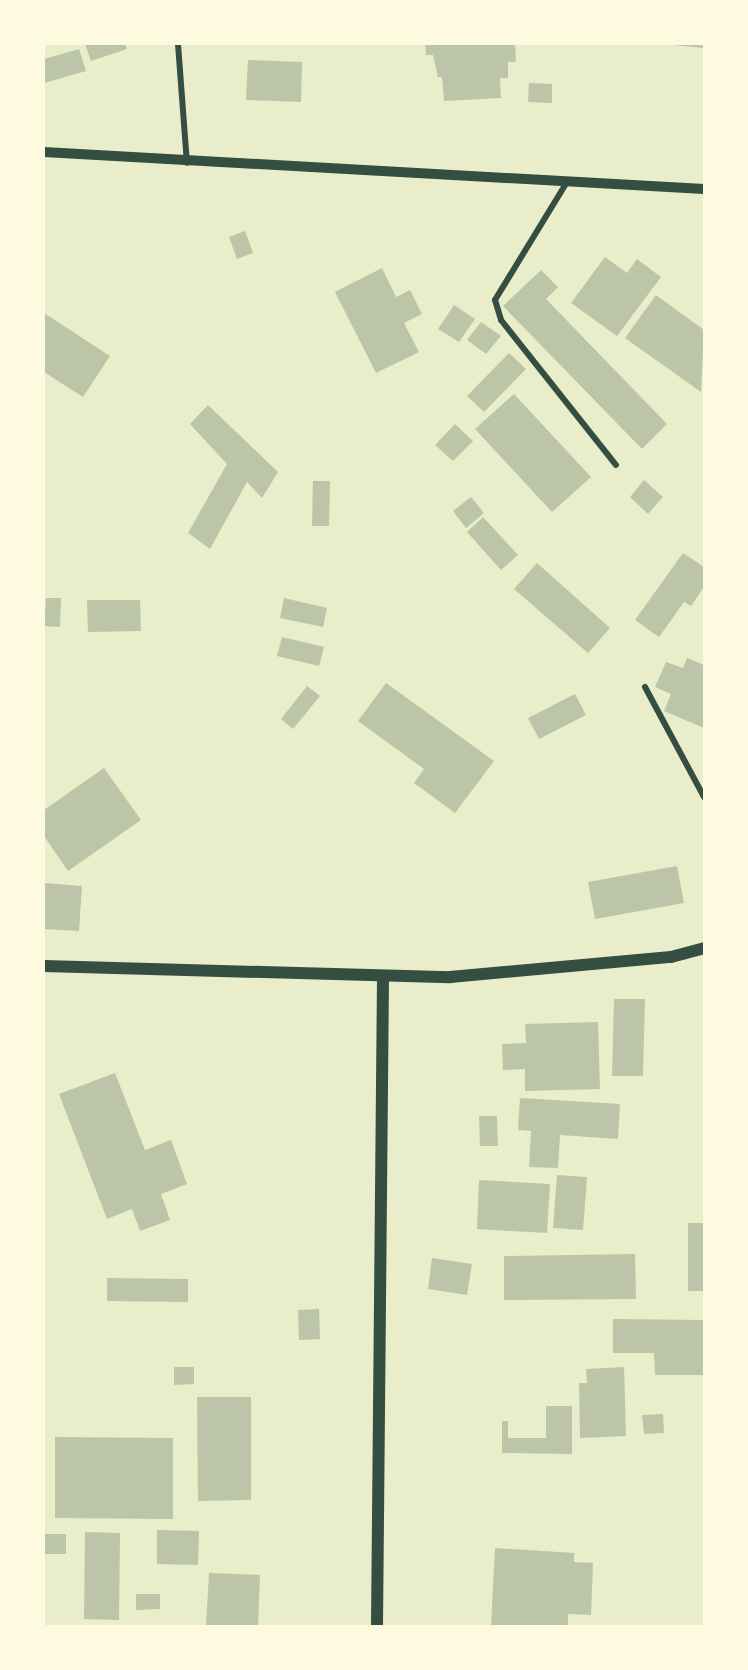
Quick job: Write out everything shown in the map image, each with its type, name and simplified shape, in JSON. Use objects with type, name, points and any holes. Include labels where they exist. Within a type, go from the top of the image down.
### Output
[{"type":"main road","points":[[44,966],[383,976],[593,966],[705,948]]},
{"type":"main road","points":[[377,1626],[383,976]]},
{"type":"street","points":[[178,44],[187,163]]},
{"type":"street","points":[[44,152],[187,163],[705,189]]},
{"type":"street","points":[[568,181],[495,300],[501,320],[616,465]]},
{"type":"street","points":[[645,687],[705,797]]},
{"type":"building","points":[[85,44],[125,44],[127,49],[91,61]]},
{"type":"building","points":[[425,44],[515,44],[516,62],[508,62],[508,78],[500,78],[501,98],[444,101],[442,77],[438,77],[433,55],[426,55]]},
{"type":"building","points":[[704,44],[704,48],[673,45]]},
{"type":"building","points":[[79,49],[86,71],[44,83],[44,59]]},
{"type":"building","points":[[248,60],[302,62],[301,102],[246,100]]},
{"type":"building","points":[[529,83],[552,84],[552,103],[528,102]]},
{"type":"building","points":[[245,231],[253,253],[237,259],[229,237]]},
{"type":"building","points":[[605,257],[627,273],[637,259],[661,277],[617,336],[571,303]]},
{"type":"building","points":[[382,268],[396,297],[410,290],[422,314],[404,323],[419,352],[376,373],[335,292]]},
{"type":"building","points":[[541,270],[558,287],[546,299],[667,424],[642,449],[503,306]]},
{"type":"building","points":[[656,295],[704,330],[701,392],[625,338]]},
{"type":"building","points":[[454,305],[475,319],[459,342],[438,329]]},
{"type":"building","points":[[44,313],[110,356],[83,397],[44,372]]},
{"type":"building","points":[[481,322],[501,336],[486,354],[467,340]]},
{"type":"building","points":[[509,353],[526,369],[484,412],[467,396]]},
{"type":"building","points":[[514,394],[591,477],[552,512],[475,429]]},
{"type":"building","points":[[208,405],[278,472],[262,498],[247,482],[210,549],[188,533],[227,464],[190,424]]},
{"type":"building","points":[[455,424],[473,441],[453,461],[435,445]]},
{"type":"building","points":[[644,480],[663,497],[648,514],[630,497]]},
{"type":"building","points":[[313,481],[330,481],[329,526],[312,526]]},
{"type":"building","points":[[471,497],[484,513],[466,528],[453,511]]},
{"type":"building","points":[[483,517],[518,555],[501,570],[467,532]]},
{"type":"building","points":[[683,553],[704,567],[704,587],[691,606],[684,602],[659,637],[635,620]]},
{"type":"building","points":[[537,563],[610,628],[588,653],[514,589]]},
{"type":"building","points":[[46,598],[61,598],[60,627],[44,626]]},
{"type":"building","points":[[284,598],[327,608],[323,627],[280,618]]},
{"type":"building","points":[[87,600],[140,600],[141,631],[88,632]]},
{"type":"building","points":[[282,637],[324,647],[319,666],[277,656]]},
{"type":"building","points":[[687,658],[704,665],[704,728],[664,711],[671,694],[655,687],[666,662],[683,668]]},
{"type":"building","points":[[386,683],[494,761],[455,813],[414,783],[424,769],[358,721]]},
{"type":"building","points":[[307,686],[320,696],[293,729],[281,719]]},
{"type":"building","points":[[575,694],[586,715],[539,739],[528,718]]},
{"type":"building","points":[[104,768],[141,820],[68,871],[44,836],[44,810]]},
{"type":"building","points":[[677,866],[684,903],[595,919],[588,882]]},
{"type":"building","points":[[44,883],[82,886],[79,931],[44,929]]},
{"type":"building","points":[[614,999],[645,999],[643,1076],[612,1076]]},
{"type":"building","points":[[598,1022],[600,1089],[525,1091],[525,1069],[503,1070],[502,1044],[526,1043],[525,1024]]},
{"type":"building","points":[[115,1073],[145,1150],[171,1140],[187,1184],[161,1194],[170,1220],[140,1231],[132,1209],[107,1219],[59,1094]]},
{"type":"building","points":[[520,1098],[620,1104],[618,1139],[560,1135],[558,1168],[529,1167],[531,1131],[518,1130]]},
{"type":"building","points":[[479,1116],[497,1116],[498,1146],[480,1146]]},
{"type":"building","points":[[557,1175],[587,1177],[583,1230],[553,1228]]},
{"type":"building","points":[[479,1180],[550,1184],[547,1233],[477,1229]]},
{"type":"building","points":[[688,1223],[704,1223],[704,1291],[688,1291]]},
{"type":"building","points":[[635,1254],[636,1299],[504,1300],[504,1256]]},
{"type":"building","points":[[432,1258],[472,1264],[467,1295],[428,1289]]},
{"type":"building","points":[[107,1278],[188,1279],[188,1302],[107,1301]]},
{"type":"building","points":[[319,1309],[320,1339],[299,1340],[298,1310]]},
{"type":"building","points":[[613,1319],[704,1320],[704,1375],[655,1375],[654,1353],[613,1353]]},
{"type":"building","points":[[174,1367],[194,1367],[194,1384],[174,1385]]},
{"type":"building","points":[[624,1367],[626,1436],[580,1438],[579,1383],[587,1383],[586,1369]]},
{"type":"building","points":[[197,1397],[251,1397],[251,1500],[198,1501]]},
{"type":"building","points":[[546,1406],[572,1406],[572,1454],[502,1453],[502,1421],[508,1421],[508,1438],[546,1438]]},
{"type":"building","points":[[663,1414],[664,1433],[644,1434],[642,1415]]},
{"type":"building","points":[[55,1437],[173,1438],[173,1519],[55,1518]]},
{"type":"building","points":[[157,1530],[199,1531],[198,1565],[157,1564]]},
{"type":"building","points":[[85,1532],[120,1533],[119,1620],[84,1619]]},
{"type":"building","points":[[44,1534],[66,1534],[66,1554],[44,1554]]},
{"type":"building","points":[[495,1548],[574,1553],[574,1562],[593,1563],[591,1615],[568,1614],[568,1626],[491,1626]]},
{"type":"building","points":[[209,1573],[260,1575],[258,1626],[206,1626]]},
{"type":"building","points":[[136,1594],[160,1594],[160,1609],[136,1610]]}]
